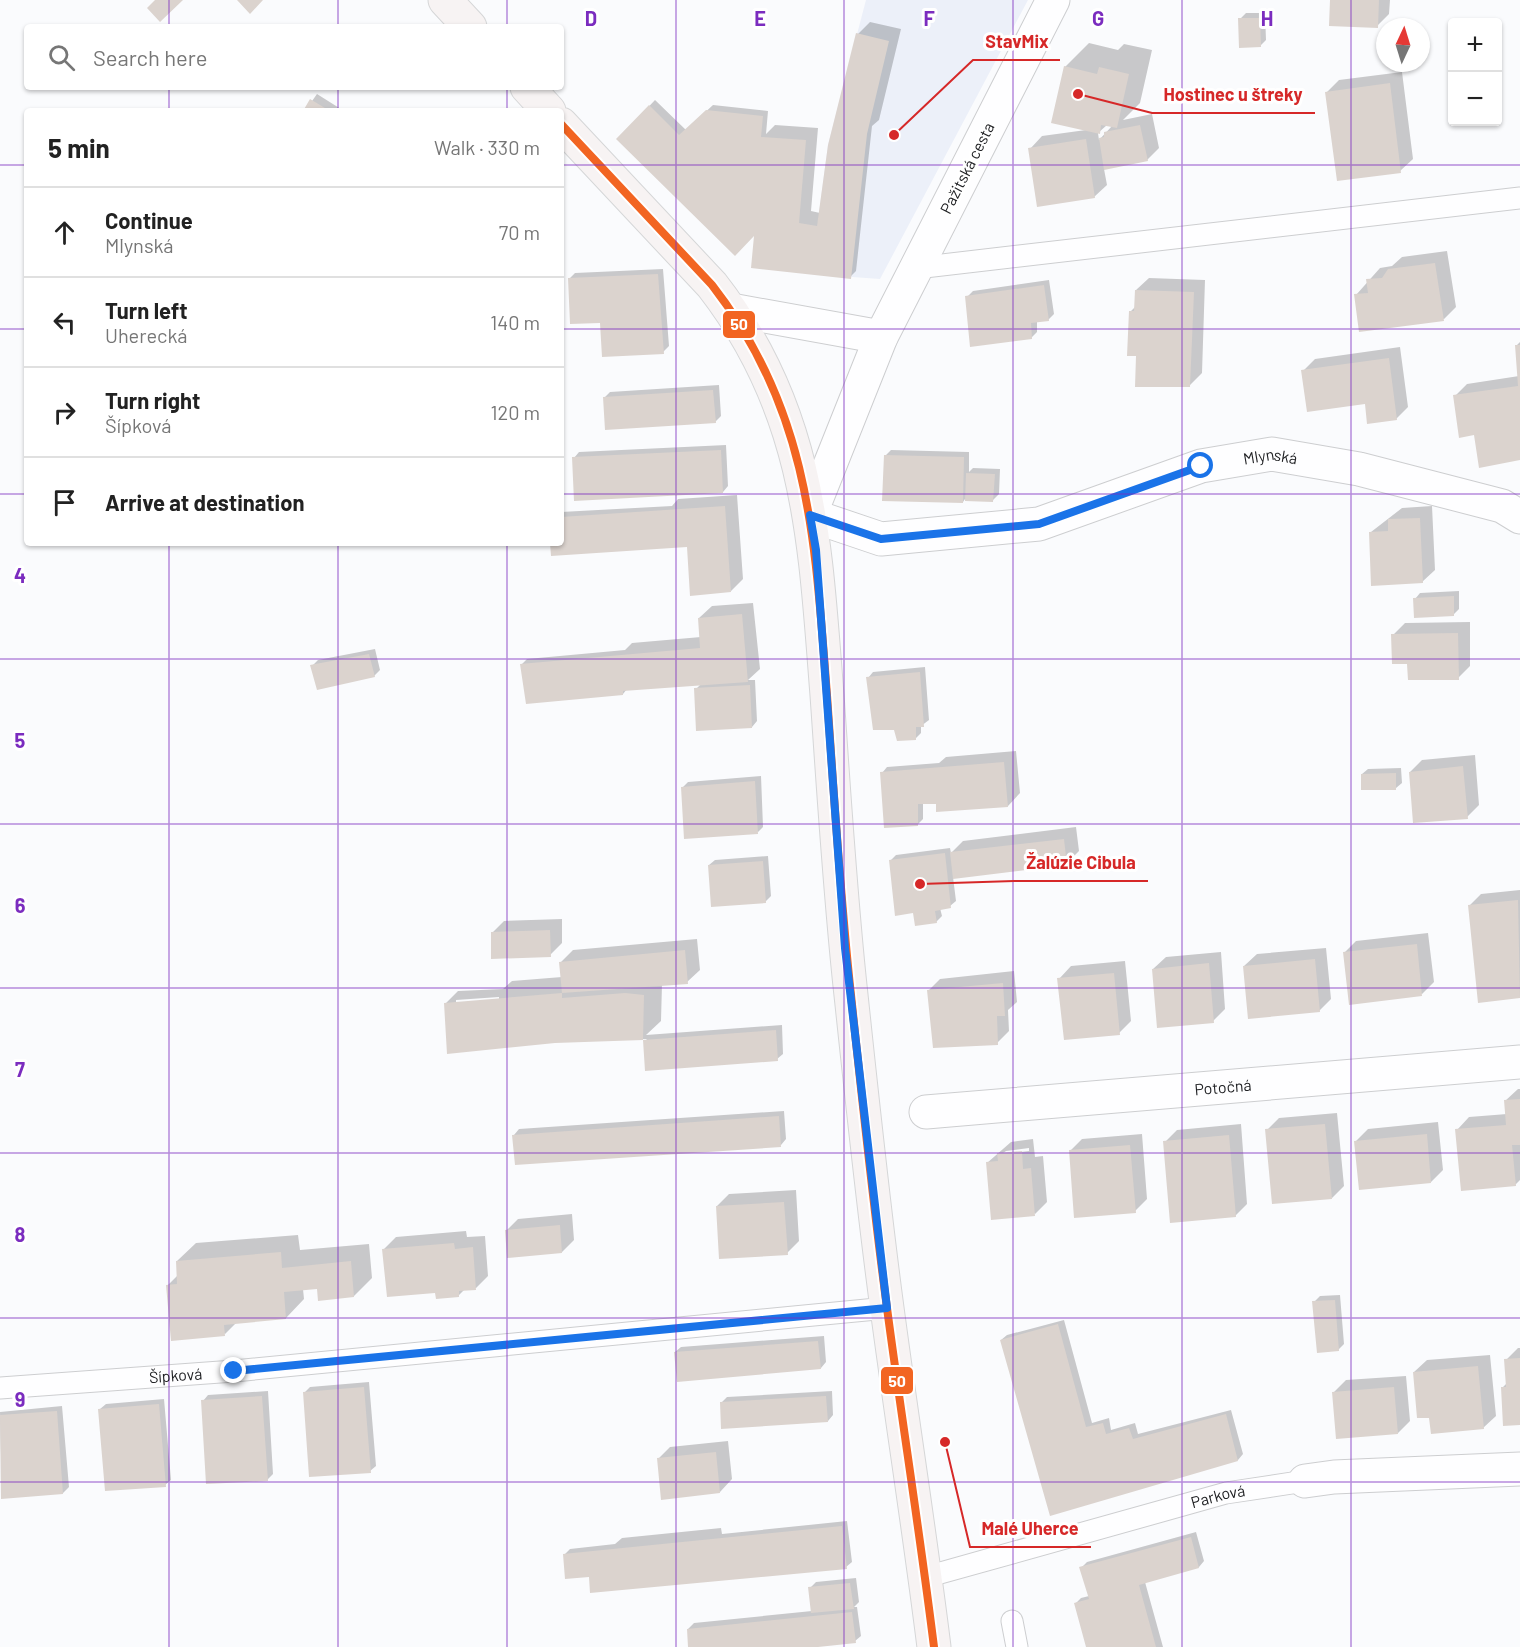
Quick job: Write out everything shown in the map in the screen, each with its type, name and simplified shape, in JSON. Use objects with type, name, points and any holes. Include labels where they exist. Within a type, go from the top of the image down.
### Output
[{"type":"main road","points":[[445,0],[467,24]]},
{"type":"main road","points":[[530,90],[546,108]]},
{"type":"main road","points":[[564,127],[712,285],[731,310],[765,371],[791,433],[816,550],[845,948],[887,1308],[934,1647]]},
{"type":"street","name":"Pažitská cesta","points":[[810,515],[881,337],[1053,0]]},
{"type":"street","points":[[731,310],[881,337]]},
{"type":"street","name":"Mlynská","points":[[810,515],[881,539],[1039,524],[1201,466],[1272,454],[1359,469],[1502,506],[1520,517]]},
{"type":"street","name":"Potočná","points":[[926,1112],[1520,1062]]},
{"type":"street","name":"Parková","points":[[1305,1481],[1334,1477],[1520,1469]]},
{"type":"lane","points":[[916,268],[1520,198]]},
{"type":"lane","name":"Šípková","points":[[0,1388],[234,1371],[887,1308]]},
{"type":"lane","name":"Parková","points":[[926,1577],[1226,1492],[1305,1481]]},
{"type":"lane","points":[[1012,1621],[1017,1647]]},
{"type":"shaded area","points":[[866,0],[1028,0],[880,279],[811,274],[828,145]]},
{"type":"building","points":[[155,0],[183,0],[160,22],[147,8]]},
{"type":"building","points":[[237,0],[263,0],[250,14]]},
{"type":"building","points":[[1330,0],[1379,0],[1376,28],[1329,26]]},
{"type":"building","points":[[1238,18],[1260,18],[1261,47],[1239,48]]},
{"type":"building","points":[[856,33],[889,41],[867,134],[851,279],[751,268],[754,236],[735,256],[616,139],[649,105],[679,135],[706,110],[763,116],[761,137],[806,140],[799,223],[817,226],[828,145]]},
{"type":"building","points":[[1064,66],[1097,74],[1099,67],[1129,74],[1117,128],[1101,125],[1100,134],[1051,123]]},
{"type":"building","points":[[1390,83],[1401,173],[1337,181],[1325,92]]},
{"type":"building","points":[[310,99],[325,108],[305,108]]},
{"type":"building","points":[[1140,125],[1148,161],[1104,170],[1099,138],[1104,137],[1104,132]]},
{"type":"building","points":[[1086,139],[1095,198],[1037,207],[1028,148]]},
{"type":"building","points":[[1435,263],[1444,321],[1359,332],[1354,294],[1368,293],[1366,279],[1382,278],[1388,269]]},
{"type":"building","points":[[658,274],[664,354],[602,357],[600,323],[570,324],[568,278]]},
{"type":"building","points":[[1044,285],[1049,321],[1031,323],[1032,339],[970,347],[965,296]]},
{"type":"building","points":[[1135,290],[1194,292],[1190,387],[1135,387],[1136,356],[1127,356],[1129,311],[1134,311]]},
{"type":"building","points":[[1515,345],[1520,345],[1520,460],[1479,468],[1474,435],[1459,438],[1453,395],[1518,386]]},
{"type":"building","points":[[1389,358],[1397,420],[1367,424],[1365,404],[1307,412],[1301,370]]},
{"type":"building","points":[[713,390],[716,423],[605,430],[603,397]]},
{"type":"building","points":[[721,450],[723,493],[574,501],[572,457]]},
{"type":"building","points":[[884,455],[964,457],[963,503],[882,501]]},
{"type":"building","points":[[966,473],[995,474],[993,502],[965,501]]},
{"type":"building","points":[[725,506],[731,592],[690,596],[687,547],[551,556],[550,546],[564,546],[564,517]]},
{"type":"building","points":[[1420,518],[1423,583],[1371,586],[1369,532],[1388,531],[1388,519]]},
{"type":"building","points":[[1454,596],[1454,616],[1414,618],[1413,598]]},
{"type":"building","points":[[742,614],[748,682],[623,691],[623,695],[526,704],[520,664],[700,648],[698,618]]},
{"type":"building","points":[[1458,633],[1459,680],[1408,680],[1407,664],[1392,664],[1391,634]]},
{"type":"building","points":[[369,654],[375,677],[317,690],[310,665]]},
{"type":"building","points":[[920,672],[924,727],[916,727],[916,740],[897,741],[894,730],[873,730],[866,677]]},
{"type":"building","points":[[750,685],[752,728],[696,731],[694,688]]},
{"type":"building","points":[[1004,762],[1008,807],[936,812],[936,804],[918,804],[918,826],[884,828],[880,772]]},
{"type":"building","points":[[1463,766],[1468,819],[1413,823],[1409,772]]},
{"type":"building","points":[[1396,773],[1396,790],[1361,790],[1361,774]]},
{"type":"building","points":[[755,781],[758,834],[684,839],[681,787]]},
{"type":"building","points":[[1064,839],[1067,865],[953,879],[950,852]]},
{"type":"building","points":[[945,853],[951,908],[935,911],[937,923],[915,926],[913,913],[895,916],[889,860]]},
{"type":"building","points":[[763,861],[766,903],[711,907],[708,865]]},
{"type":"building","points":[[1518,900],[1520,998],[1478,1003],[1468,905]]},
{"type":"building","points":[[550,930],[551,957],[491,959],[491,932]]},
{"type":"building","points":[[1417,944],[1422,996],[1349,1005],[1343,952]]},
{"type":"building","points":[[685,950],[688,984],[562,993],[559,962]]},
{"type":"building","points":[[1315,959],[1320,1012],[1248,1019],[1243,966]]},
{"type":"building","points":[[1209,963],[1214,1023],[1157,1028],[1152,969]]},
{"type":"building","points":[[1114,973],[1120,1035],[1064,1040],[1057,978]]},
{"type":"building","points":[[1003,983],[1005,1016],[997,1016],[998,1045],[933,1048],[927,990]]},
{"type":"building","points":[[562,993],[562,998],[625,993],[644,995],[643,1040],[555,1043],[447,1054],[444,1003]]},
{"type":"building","points":[[776,1030],[778,1061],[645,1071],[643,1040]]},
{"type":"building","points":[[1520,1099],[1520,1145],[1512,1145],[1516,1186],[1461,1191],[1455,1129],[1506,1125],[1504,1100]]},
{"type":"building","points":[[779,1116],[781,1147],[515,1165],[512,1135]]},
{"type":"building","points":[[1325,1124],[1332,1199],[1272,1204],[1265,1129]]},
{"type":"building","points":[[1427,1134],[1431,1183],[1359,1190],[1354,1141]]},
{"type":"building","points":[[1229,1135],[1236,1217],[1170,1223],[1163,1141]]},
{"type":"building","points":[[1130,1145],[1136,1213],[1074,1218],[1069,1150]]},
{"type":"building","points":[[1022,1151],[1023,1169],[1031,1168],[1035,1216],[991,1220],[986,1162],[998,1161],[997,1153]]},
{"type":"building","points":[[784,1202],[788,1255],[719,1259],[716,1206]]},
{"type":"building","points":[[560,1225],[562,1253],[507,1258],[505,1230]]},
{"type":"building","points":[[454,1243],[455,1249],[473,1247],[476,1290],[459,1291],[459,1297],[436,1299],[435,1293],[387,1297],[382,1249]]},
{"type":"building","points":[[281,1252],[282,1268],[351,1261],[354,1297],[318,1301],[317,1289],[284,1292],[286,1319],[224,1325],[225,1336],[171,1341],[166,1285],[177,1284],[176,1261]]},
{"type":"building","points":[[1335,1300],[1339,1351],[1317,1353],[1312,1301]]},
{"type":"building","points":[[1058,1324],[1086,1427],[1103,1423],[1106,1434],[1129,1428],[1133,1439],[1226,1414],[1238,1461],[1050,1516],[1000,1340]]},
{"type":"building","points":[[818,1341],[821,1369],[677,1382],[674,1352]]},
{"type":"building","points":[[1520,1358],[1520,1425],[1503,1426],[1501,1387],[1506,1387],[1504,1359]]},
{"type":"building","points":[[1478,1366],[1484,1429],[1431,1434],[1429,1418],[1417,1418],[1413,1372]]},
{"type":"building","points":[[364,1387],[371,1473],[309,1477],[303,1392]]},
{"type":"building","points":[[1394,1387],[1398,1434],[1336,1439],[1332,1392]]},
{"type":"building","points":[[262,1396],[268,1481],[206,1484],[201,1400]]},
{"type":"building","points":[[826,1396],[828,1422],[721,1429],[720,1402]]},
{"type":"building","points":[[159,1404],[166,1487],[105,1491],[98,1409]]},
{"type":"building","points":[[57,1411],[63,1494],[1,1499],[0,1415]]},
{"type":"building","points":[[716,1452],[720,1493],[661,1500],[657,1458]]},
{"type":"building","points":[[842,1526],[847,1569],[590,1593],[589,1577],[565,1579],[563,1554]]},
{"type":"building","points":[[1191,1537],[1199,1568],[1139,1585],[1156,1647],[1086,1647],[1074,1603],[1089,1599],[1079,1567]]},
{"type":"building","points":[[850,1583],[854,1609],[811,1613],[808,1587]]},
{"type":"building","points":[[852,1612],[856,1643],[818,1647],[688,1647],[687,1629]]},
{"type":"transit line","name":"50","points":[[564,127],[712,285],[745,333],[770,381],[789,430],[802,481],[818,585],[844,920],[868,1152],[934,1647]]},
{"type":"place","name":"Hostinec u štreky","points":[[1078,94]]},
{"type":"place","name":"StavMix","points":[[894,135]]},
{"type":"place","name":"Žalúzie Cibula","points":[[920,884]]},
{"type":"place","name":"Malé Uherce","points":[[945,1442]]},
{"type":"route","points":[[234,1371],[887,1308],[845,948],[816,550],[810,515],[881,539],[1039,524],[1201,466]]}]
